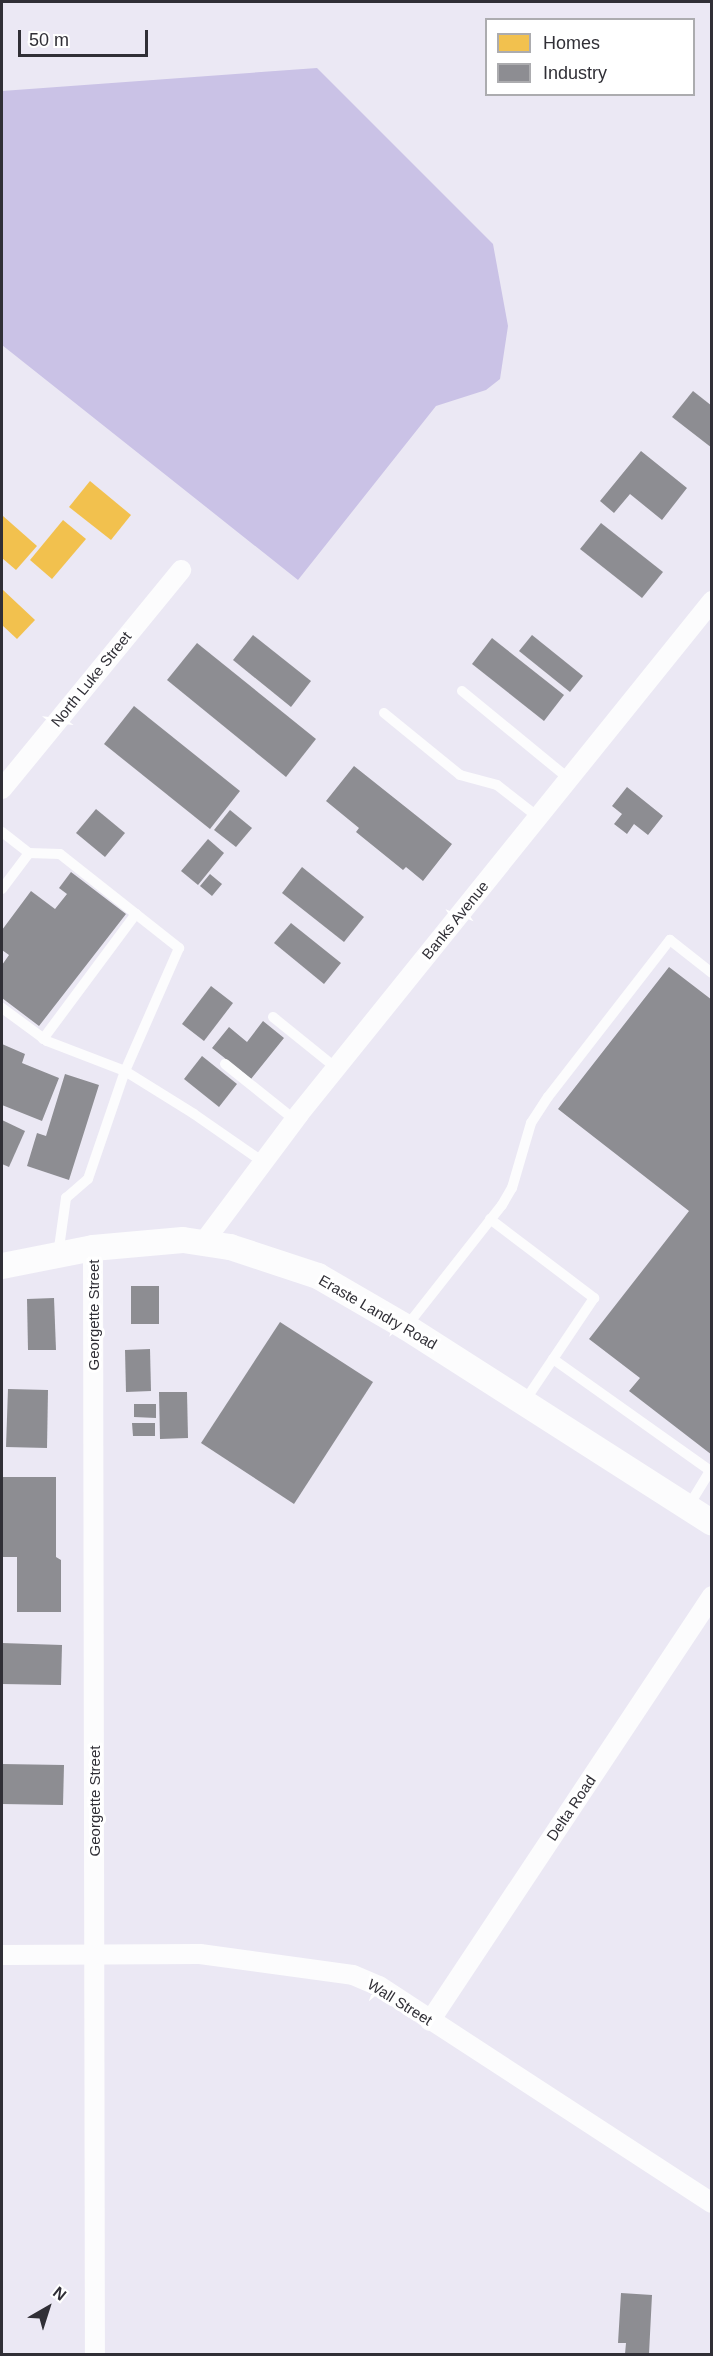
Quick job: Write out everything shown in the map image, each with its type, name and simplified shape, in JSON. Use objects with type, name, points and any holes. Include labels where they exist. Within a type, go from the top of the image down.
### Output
[{"type":"street","name":"North Luke Street","points":[[2,789],[181,570]]},
{"type":"street","name":"Banks Avenue","points":[[203,1243],[336,1068],[711,601]]},
{"type":"street","name":"Eraste Landry Road","points":[[2,1266],[93,1248],[165,1241],[230,1247],[318,1276],[406,1327],[711,1523]]},
{"type":"street","name":"Georgette Street","points":[[93,1248],[94,2355]]},
{"type":"street","name":"Delta Road","points":[[430,2021],[711,1596]]},
{"type":"street","name":"Wall Street","points":[[2,1955],[201,1954],[264,1964],[338,1971],[367,1980],[711,2203]]},
{"type":"lane","points":[[462,692],[569,778]]},
{"type":"lane","points":[[384,713],[460,775],[496,786],[538,817]]},
{"type":"lane","points":[[2,832],[29,853],[60,854],[179,948],[125,1071],[88,1179],[66,1198],[58,1255]]},
{"type":"lane","points":[[2,889],[29,853]]},
{"type":"lane","points":[[43,1039],[136,914]]},
{"type":"lane","points":[[406,1327],[512,1188],[531,1123],[548,1097],[670,940],[711,973]]},
{"type":"lane","points":[[2,1008],[43,1039],[125,1071],[194,1114],[263,1162]]},
{"type":"lane","points":[[273,1017],[336,1068]]},
{"type":"lane","points":[[225,1064],[295,1120]]},
{"type":"lane","points":[[490,1219],[594,1298],[524,1402]]},
{"type":"lane","points":[[553,1359],[711,1472],[687,1508]]},
{"type":"shaded area","points":[[317,68],[493,244],[508,326],[500,379],[486,390],[436,406],[298,580],[2,345],[2,91]]},
{"type":"building: Homes","points":[[90,481],[131,515],[111,540],[69,507]]},
{"type":"building: Homes","points":[[3,516],[37,546],[16,570],[2,558]]},
{"type":"building: Homes","points":[[63,520],[86,539],[52,579],[30,560]]},
{"type":"building: Homes","points":[[2,589],[35,620],[17,639],[2,625]]},
{"type":"building: Industry","points":[[693,391],[712,406],[712,448],[672,417]]},
{"type":"building: Industry","points":[[641,451],[687,488],[662,520],[630,494],[614,513],[600,501]]},
{"type":"building: Industry","points":[[601,523],[663,572],[642,598],[580,549]]},
{"type":"building: Industry","points":[[253,635],[311,681],[291,707],[233,660]]},
{"type":"building: Industry","points":[[532,635],[583,676],[570,692],[519,651]]},
{"type":"building: Industry","points":[[492,638],[564,695],[544,721],[472,664]]},
{"type":"building: Industry","points":[[197,643],[316,739],[286,777],[167,680]]},
{"type":"building: Industry","points":[[134,706],[240,791],[210,829],[104,744]]},
{"type":"building: Industry","points":[[354,766],[452,844],[423,881],[406,867],[403,870],[356,832],[359,828],[326,801]]},
{"type":"building: Industry","points":[[627,787],[663,816],[648,835],[634,824],[627,834],[614,824],[622,814],[612,806]]},
{"type":"building: Industry","points":[[96,809],[125,833],[105,857],[76,833]]},
{"type":"building: Industry","points":[[230,810],[252,828],[236,847],[214,830]]},
{"type":"building: Industry","points":[[208,839],[224,853],[198,885],[181,871]]},
{"type":"building: Industry","points":[[302,867],[364,917],[344,942],[282,893]]},
{"type":"building: Industry","points":[[71,872],[126,914],[39,1026],[2,998],[2,965],[9,955],[2,950],[2,930],[31,891],[55,909],[67,894],[59,888]]},
{"type":"building: Industry","points":[[210,874],[222,884],[212,896],[200,886]]},
{"type":"building: Industry","points":[[291,923],[341,963],[324,984],[274,943]]},
{"type":"building: Industry","points":[[669,967],[712,1000],[712,1455],[629,1391],[640,1378],[589,1339],[689,1211],[558,1109]]},
{"type":"building: Industry","points":[[211,986],[233,1003],[204,1041],[182,1024]]},
{"type":"building: Industry","points":[[263,1021],[284,1038],[251,1079],[212,1048],[229,1027],[247,1042]]},
{"type":"building: Industry","points":[[2,1044],[25,1054],[22,1063],[59,1078],[42,1121],[2,1105]]},
{"type":"building: Industry","points":[[202,1056],[237,1084],[219,1107],[184,1079]]},
{"type":"building: Industry","points":[[65,1074],[99,1085],[69,1180],[27,1166],[37,1133],[46,1136]]},
{"type":"building: Industry","points":[[2,1120],[25,1131],[9,1167],[2,1164]]},
{"type":"building: Industry","points":[[131,1286],[159,1286],[159,1324],[131,1324]]},
{"type":"building: Industry","points":[[54,1298],[56,1350],[28,1350],[27,1299]]},
{"type":"building: Industry","points":[[280,1322],[373,1382],[294,1504],[201,1443]]},
{"type":"building: Industry","points":[[150,1349],[151,1391],[126,1392],[125,1350]]},
{"type":"building: Industry","points":[[8,1389],[48,1390],[47,1448],[6,1447]]},
{"type":"building: Industry","points":[[159,1392],[187,1392],[188,1438],[160,1439]]},
{"type":"building: Industry","points":[[134,1404],[156,1404],[156,1418],[134,1417]]},
{"type":"building: Industry","points":[[132,1423],[155,1423],[155,1436],[133,1436]]},
{"type":"building: Industry","points":[[2,1477],[56,1477],[56,1557],[61,1560],[61,1612],[17,1612],[17,1557],[2,1557]]},
{"type":"building: Industry","points":[[2,1643],[62,1645],[61,1685],[2,1684]]},
{"type":"building: Industry","points":[[2,1764],[64,1765],[63,1805],[2,1804]]},
{"type":"building: Industry","points":[[621,2293],[652,2295],[649,2354],[625,2354],[626,2343],[618,2343]]}]
